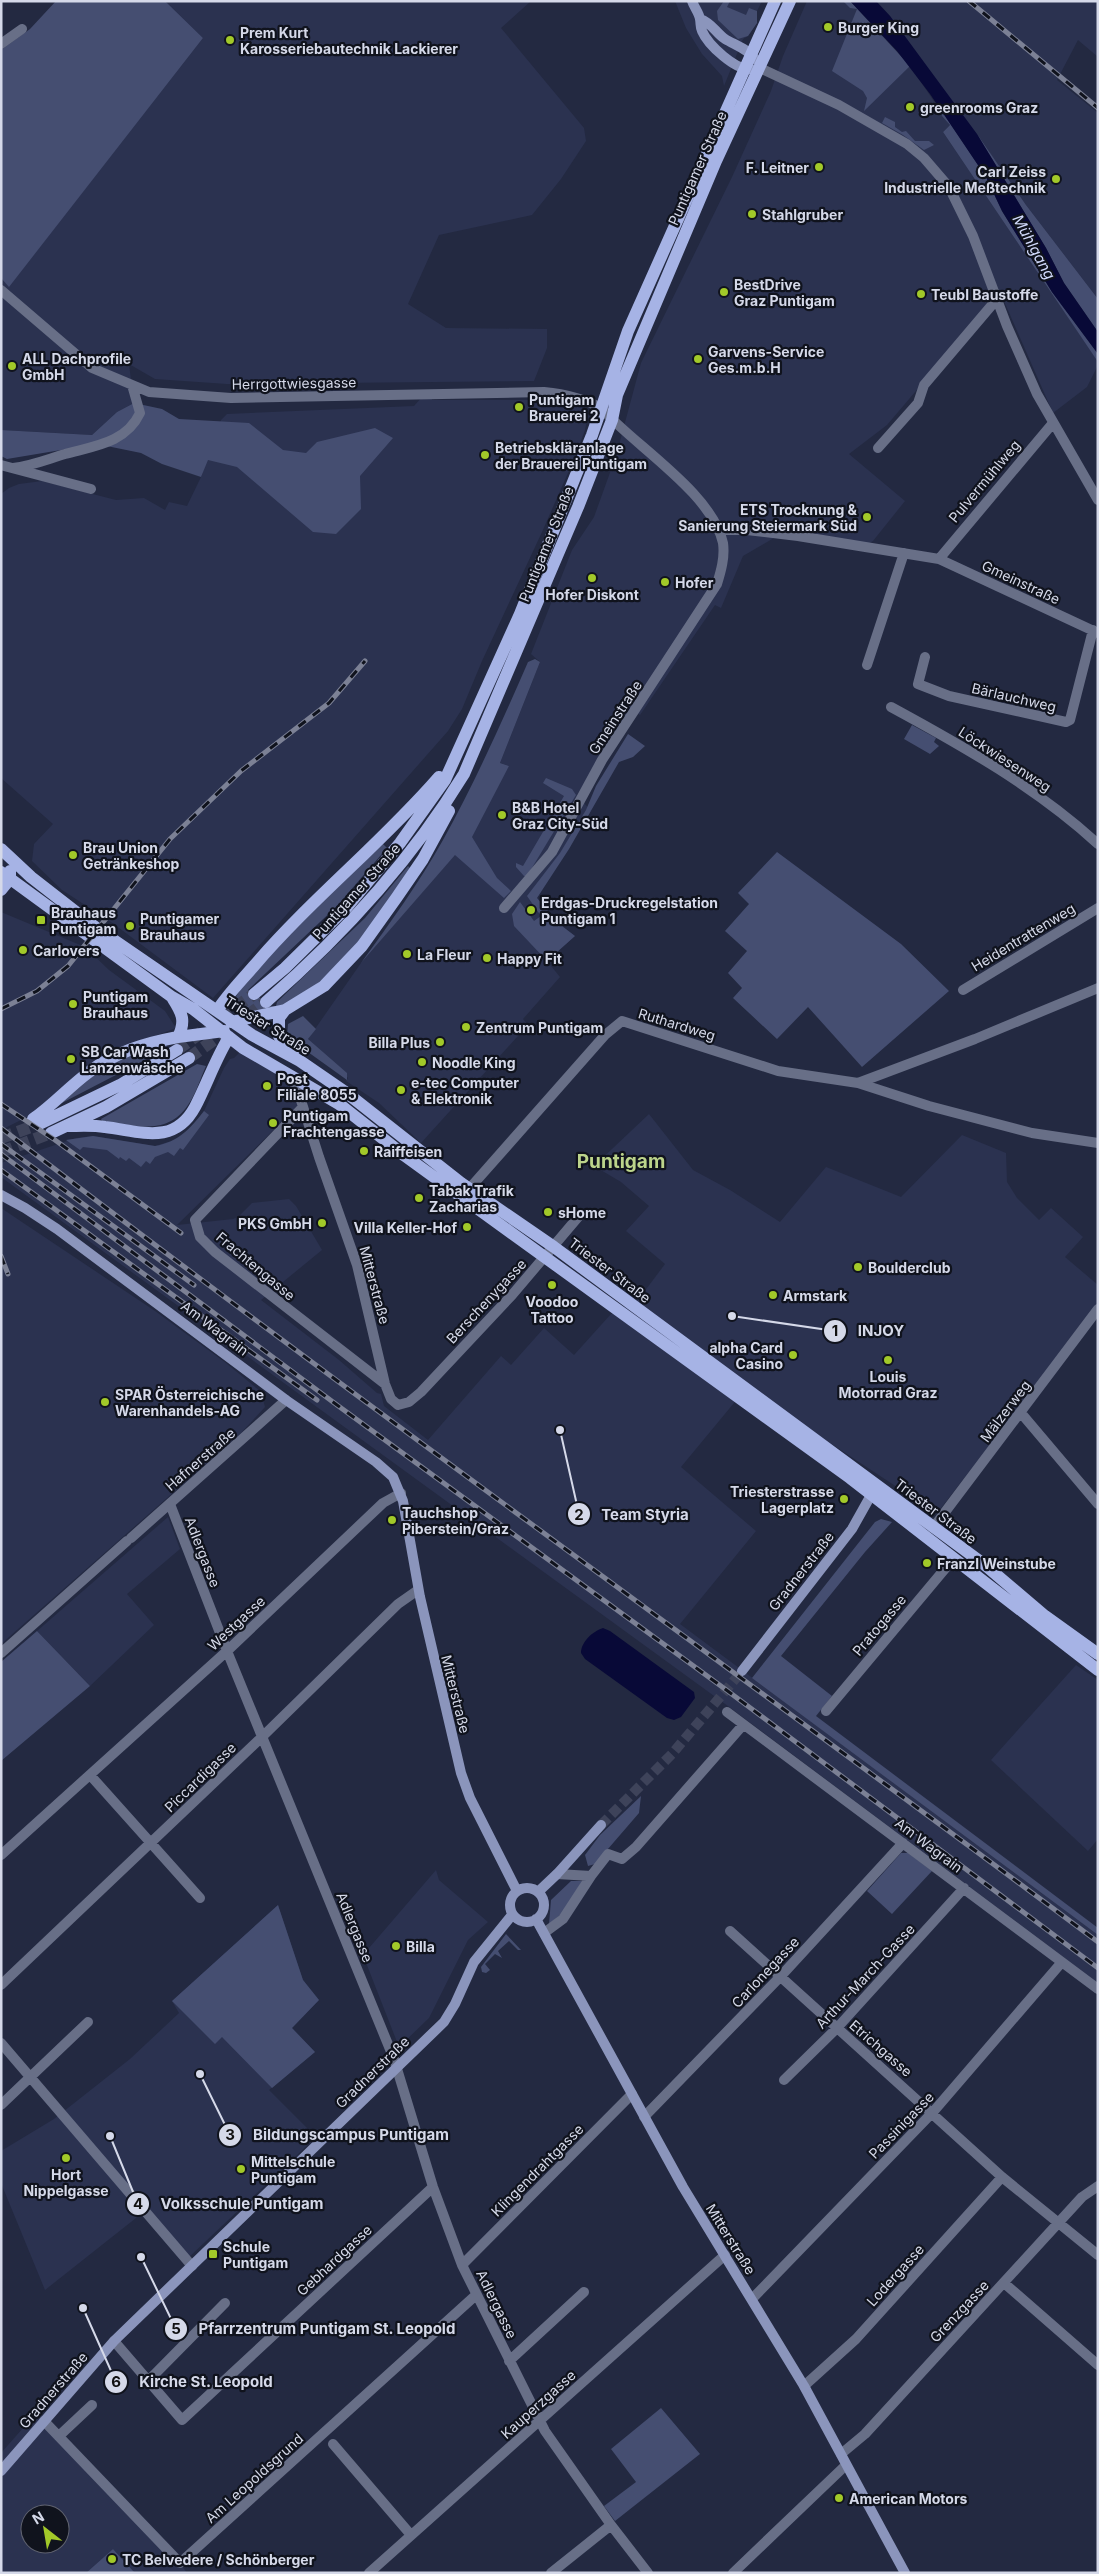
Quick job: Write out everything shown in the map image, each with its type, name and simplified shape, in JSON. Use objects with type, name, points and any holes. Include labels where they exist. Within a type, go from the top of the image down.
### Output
[{"type":"main road","points":[[692,1],[700,19],[701,29],[721,55],[745,70],[760,68],[752,54],[725,38],[709,22],[700,19]]},
{"type":"main road","name":"Puntigamer Straße","points":[[254,994],[285,968],[347,907],[431,802],[458,756],[520,614],[601,408],[628,331],[666,241],[775,1]]},
{"type":"main road","name":"Puntigamer Straße","points":[[266,1002],[298,974],[362,911],[404,862],[440,814],[464,774],[533,615],[612,420],[617,395],[671,265],[716,161],[790,1]]},
{"type":"main road","points":[[67,1126],[105,1127],[149,1134],[167,1132],[176,1128],[194,1108],[217,1058],[222,1026],[263,956],[306,908],[418,802],[458,756]]},
{"type":"main road","points":[[235,1023],[285,1010],[324,986],[362,946],[423,859],[445,820],[464,774]]},
{"type":"main road","points":[[1,890],[5,875],[4,857]]},
{"type":"main road","name":"Triester Straße","points":[[4,857],[222,1026],[290,1075],[339,1104],[405,1156],[545,1258],[874,1490],[933,1528],[985,1565],[1045,1616],[1098,1654]]},
{"type":"main road","name":"Triester Straße","points":[[5,875],[172,997],[222,1026],[235,1023],[252,1035],[300,1061],[348,1094],[408,1144],[469,1189],[554,1246],[874,1490],[954,1558],[1098,1670]]},
{"type":"main road","points":[[172,997],[183,1017],[183,1023],[178,1036]]},
{"type":"main road","points":[[285,1010],[279,1018],[278,1036],[300,1061]]},
{"type":"main road","points":[[177,1050],[120,1085],[36,1122],[89,1072],[111,1058],[136,1047],[222,1026],[252,1035]]},
{"type":"main road","points":[[51,1133],[106,1107],[189,1058]]},
{"type":"main road","name":"Am Wagrain","points":[[1,1195],[44,1220],[286,1400],[382,1466],[393,1477],[401,1494]]},
{"type":"main road","name":"Gradnerstraße","points":[[742,1671],[852,1529],[874,1490]]},
{"type":"main road","name":"Mitterstraße","points":[[401,1494],[418,1590],[461,1773],[470,1798],[517,1891]]},
{"type":"main road","points":[[538,1892],[557,1874],[601,1825]]},
{"type":"main road","points":[[529,1887],[538,1892],[544,1905],[536,1919],[523,1922],[512,1915],[509,1902],[517,1891],[529,1887]]},
{"type":"main road","name":"Gradnerstraße","points":[[1,2471],[114,2341],[444,2022],[455,2004],[474,1962],[512,1915]]},
{"type":"main road","name":"Mitterstraße","points":[[536,1919],[683,2187],[804,2386],[905,2573]]},
{"type":"street","points":[[1,44],[22,29]]},
{"type":"street","points":[[760,68],[839,105],[907,144],[924,158],[949,187],[962,210],[1037,394],[1098,500]]},
{"type":"street","name":"Herrgottwiesgasse","points":[[1,290],[92,368],[149,392],[231,398],[544,392],[560,393],[590,401],[601,408],[612,420]]},
{"type":"street","points":[[878,448],[918,402],[924,385],[997,299]]},
{"type":"street","points":[[13,468],[98,447],[122,435],[136,422],[140,413],[132,385]]},
{"type":"street","name":"Gmeinstraße","points":[[504,908],[552,852],[602,760],[710,598],[717,584],[722,565],[723,544],[719,530],[695,495],[612,420]]},
{"type":"street","name":"Pulvermühlweg","points":[[939,559],[1053,423]]},
{"type":"street","points":[[1,465],[91,489]]},
{"type":"street","name":"Gmeinstraße","points":[[719,530],[747,530],[798,536],[939,559],[1095,631]]},
{"type":"street","points":[[867,665],[904,553]]},
{"type":"street","name":"Bärlauchweg","points":[[924,657],[918,684],[949,696],[1069,722],[1077,700],[1095,631]]},
{"type":"street","name":"Löckwiesenweg","points":[[891,707],[953,740],[1024,787],[1078,826],[1098,844]]},
{"type":"street","name":"Heidentrattenweg","points":[[963,990],[1098,908]]},
{"type":"street","points":[[858,1084],[1098,988]]},
{"type":"street","name":"Ruthardweg","points":[[469,1189],[605,1035],[622,1022],[778,1071],[858,1084],[930,1106],[1032,1133],[1098,1143]]},
{"type":"street","name":"Mitterstraße","points":[[290,1075],[303,1107],[357,1265],[385,1384],[391,1399],[398,1405],[409,1402]]},
{"type":"street","name":"Frachtengasse","points":[[303,1107],[195,1220],[200,1237],[215,1252],[273,1299],[385,1384]]},
{"type":"street","name":"Berschenygasse","points":[[409,1402],[545,1258],[579,1216]]},
{"type":"street","name":"Mälzerweg","points":[[933,1528],[1098,1309]]},
{"type":"street","name":"Hafnerstraße","points":[[1,1653],[286,1400]]},
{"type":"street","points":[[1021,1413],[1098,1504]]},
{"type":"street","name":"Westgasse","points":[[1,1855],[227,1651],[383,1502],[401,1494]]},
{"type":"street","name":"Adlergasse","points":[[170,1504],[227,1651],[397,2067],[433,2187],[462,2266],[540,2421],[611,2525],[648,2573]]},
{"type":"street","name":"Pratogasse","points":[[826,1711],[954,1558]]},
{"type":"street","name":"Piccardigasse","points":[[1,1985],[263,1736],[398,1604],[418,1590]]},
{"type":"street","name":"Am Wagrain","points":[[727,1712],[1098,1989]]},
{"type":"street","points":[[544,1933],[563,1918],[590,1876],[608,1854],[622,1859],[636,1847],[743,1724]]},
{"type":"street","points":[[90,1775],[200,1898]]},
{"type":"street","name":"Carlonegasse","points":[[644,2117],[780,1977],[902,1843]]},
{"type":"street","points":[[557,1874],[590,1876]]},
{"type":"street","name":"Arthur-March-Gasse","points":[[784,2080],[837,2028],[964,1888]]},
{"type":"street","name":"Etrichgasse","points":[[730,1931],[933,2112],[1002,2177],[1098,2255]]},
{"type":"street","name":"Passinigasse","points":[[752,2299],[933,2112],[1062,1962]]},
{"type":"street","points":[[1,2105],[88,2022]]},
{"type":"street","points":[[1,2044],[192,2266]]},
{"type":"street","name":"Klingendrahtgasse","points":[[462,2266],[632,2094]]},
{"type":"street","name":"Lodergasse","points":[[804,2386],[856,2339],[1002,2177]]},
{"type":"street","name":"Grenzgasse","points":[[841,2454],[865,2434],[1086,2193],[1098,2186]]},
{"type":"street","name":"Gebhardgasse","points":[[114,2341],[182,2420],[433,2187]]},
{"type":"street","name":"Kauperzgasse","points":[[369,2573],[725,2255]]},
{"type":"street","points":[[1004,2283],[1098,2364]]},
{"type":"street","name":"Adlergasse","points":[[509,2361],[584,2292]]},
{"type":"street","name":"Am Leopoldsgrund","points":[[44,2421],[60,2435],[180,2563],[476,2295]]},
{"type":"street","points":[[149,2380],[225,2303]]},
{"type":"street","points":[[60,2435],[92,2405]]},
{"type":"street","points":[[333,2444],[411,2535]]},
{"type":"street","points":[[733,2573],[846,2464]]},
{"type":"street","points":[[551,2573],[611,2525]]},
{"type":"shaded area","points":[[56,1],[165,1],[203,38],[9,287],[1,278],[1,50],[30,29]]},
{"type":"shaded area","points":[[165,1],[531,1],[501,28],[584,128],[586,141],[561,179],[532,215],[439,235],[408,304],[446,328],[547,329],[547,348],[534,381],[227,384],[155,379],[129,364],[134,403],[117,412],[92,435],[1,430],[1,278],[9,286],[203,38]]},
{"type":"shaded area","points":[[675,1],[762,1],[757,11],[757,23],[748,36],[743,39],[724,86],[722,76],[702,54],[686,28]]},
{"type":"shaded area","points":[[724,1],[730,1],[727,7],[746,15],[749,8],[757,11],[757,23],[748,36],[738,39],[718,20],[717,11]]},
{"type":"shaded area","points":[[807,1],[850,1],[910,66],[950,125],[943,132],[1097,360],[1098,365],[1087,387],[1053,413],[1000,292],[887,425],[849,454],[905,501],[873,541],[862,547],[779,535],[743,556],[721,608],[715,605],[640,715],[631,709],[577,795],[591,811],[537,898],[558,923],[575,936],[547,961],[560,977],[523,1019],[528,1025],[421,1143],[379,1103],[346,1081],[348,1078],[308,1039],[361,963],[455,854],[509,766],[500,763],[540,662],[531,654],[572,550],[594,517],[616,456],[641,363],[732,177],[771,91],[783,56]]},
{"type":"shaded area","points":[[843,1],[850,1],[910,66],[864,111],[867,98],[863,91],[832,71],[857,9],[850,8]]},
{"type":"shaded area","points":[[876,1],[1098,1],[1098,57],[1078,40],[1057,80],[1098,113],[1098,299],[1026,205],[890,16]]},
{"type":"shaded area","points":[[938,105],[986,177],[1002,211],[1052,292],[1098,354],[1098,362],[943,132],[950,125],[942,116]]},
{"type":"shaded area","points":[[885,117],[895,122],[895,127],[902,132],[906,131],[915,141],[929,141],[934,145],[924,150],[882,123]]},
{"type":"shaded area","points":[[977,134],[1026,205],[1098,299],[1098,332],[1064,283],[1046,248]]},
{"type":"shaded area","points":[[422,397],[432,398],[432,400],[543,400],[584,408],[588,414],[585,430],[575,457],[542,532],[482,661],[462,709],[448,731],[213,998],[111,922],[62,890],[32,861],[34,844],[53,824],[1,778],[1,494],[19,484],[42,481],[116,500],[144,498],[165,510],[169,502],[187,506],[201,477],[221,420],[227,414],[414,406]]},
{"type":"shaded area","points":[[134,403],[162,409],[179,419],[249,423],[283,450],[306,453],[317,442],[375,428],[393,438],[360,476],[361,509],[336,534],[313,532],[237,467],[208,460],[201,477],[162,464],[141,453],[97,444],[7,459],[1,456],[1,430],[92,435],[117,412]]},
{"type":"shaded area","points":[[535,659],[540,662],[500,763],[509,766],[472,837],[497,878],[511,891],[504,898],[455,855],[361,963],[434,856],[488,752],[528,662]]},
{"type":"shaded area","points":[[912,725],[936,738],[934,742],[939,746],[930,754],[904,739]]},
{"type":"shaded area","points":[[628,734],[645,746],[633,757],[619,762],[569,849],[537,898],[558,923],[575,936],[547,961],[514,926],[512,914],[520,902],[534,921],[541,916],[527,896],[560,853],[586,810],[596,786]]},
{"type":"shaded area","points":[[546,778],[572,789],[576,795],[527,876],[524,876],[516,867],[516,863],[523,866],[564,796],[543,783]]},
{"type":"shaded area","points":[[383,844],[387,848],[337,906],[248,990],[272,1006],[276,1006],[277,1002],[365,918],[408,866],[411,869],[369,928],[337,966],[300,996],[279,1007],[252,1014],[234,1003],[239,992],[275,950]]},
{"type":"shaded area","points":[[777,852],[901,944],[949,991],[862,1067],[808,1007],[777,1039],[733,998],[742,988],[728,973],[747,951],[725,931],[749,904],[738,893]]},
{"type":"shaded area","points":[[1,912],[85,947],[109,970],[165,1011],[176,1028],[155,1036],[29,1116],[1,1130]]},
{"type":"shaded area","points":[[303,1016],[316,1029],[308,1039],[347,1073],[347,1080],[287,1037],[288,1024]]},
{"type":"shaded area","points":[[167,1044],[166,1049],[60,1104],[93,1076],[116,1061]]},
{"type":"shaded area","points":[[241,1051],[312,1092],[177,1225],[233,1219],[238,1217],[252,1203],[289,1199],[296,1206],[322,1250],[261,1300],[339,1360],[377,1393],[381,1394],[384,1406],[428,1440],[501,1356],[511,1365],[544,1328],[574,1355],[611,1314],[638,1300],[665,1264],[626,1231],[649,1206],[621,1182],[594,1166],[649,1114],[693,1170],[730,1190],[780,1222],[826,1167],[901,1197],[962,1135],[1006,1153],[1007,1182],[1017,1198],[1039,1220],[1051,1208],[1083,1237],[1065,1257],[1098,1285],[1098,1305],[941,1508],[935,1512],[748,1386],[681,1467],[756,1531],[680,1624],[1098,1935],[1098,1983],[732,1709],[1,1177],[1,1163],[76,1138],[93,1136],[155,1146],[178,1139],[190,1130],[204,1111],[224,1068],[230,1059],[234,1058]]},
{"type":"shaded area","points":[[197,1064],[206,1066],[196,1091],[180,1115],[170,1122],[160,1125],[137,1126],[102,1121],[101,1119]]},
{"type":"shaded area","points":[[204,1111],[209,1115],[183,1150],[180,1148],[174,1156],[168,1152],[155,1157],[150,1164],[146,1161],[141,1167],[129,1158],[126,1161],[120,1157],[119,1159],[107,1150],[83,1147],[80,1150],[66,1140],[93,1136],[155,1146],[183,1134]]},
{"type":"shaded area","name":"SPAR Österreichische Warenhandels-AG","points":[[1,1208],[155,1311],[226,1363],[261,1392],[265,1407],[241,1433],[1,1644]]},
{"type":"shaded area","points":[[168,1517],[180,1549],[127,1594],[154,1625],[90,1686],[37,1631]]},
{"type":"shaded area","points":[[881,1519],[892,1522],[865,1552],[781,1656],[832,1696],[816,1716],[1098,1928],[1098,1935],[752,1678],[875,1522]]},
{"type":"shaded area","points":[[37,1631],[90,1686],[1,1761],[1,1662]]},
{"type":"shaded area","points":[[1076,1665],[1098,1680],[1098,1839],[1088,1851],[991,1760]]},
{"type":"shaded area","points":[[641,1796],[639,1813],[595,1864],[588,1866],[585,1855],[600,1835]]},
{"type":"shaded area","points":[[901,1853],[908,1853],[932,1871],[892,1914],[867,1891]]},
{"type":"shaded area","points":[[436,1870],[439,1880],[488,1922],[468,1940],[429,2018],[399,2047],[363,1955]]},
{"type":"shaded area","points":[[571,1881],[582,1881],[564,1912],[549,1924],[551,1900]]},
{"type":"shaded area","points":[[278,1905],[303,1980],[319,2000],[292,2028],[315,2052],[269,2090],[316,2137],[187,2259],[143,2208],[136,2218],[45,2290],[1,2183],[1,2151],[54,2119],[130,2059],[179,2013],[172,2001]]},
{"type":"shaded area","points":[[278,1905],[303,1980],[319,2000],[292,2028],[315,2052],[272,2088],[222,2037],[215,2044],[172,2001]]},
{"type":"shaded area","points":[[506,1934],[521,1950],[518,1950],[509,1941],[498,1951],[502,1958],[495,1954],[485,1964],[490,1970],[486,1973],[482,1972],[481,1967]]},
{"type":"shaded area","points":[[661,2408],[700,2454],[615,2521],[604,2506],[636,2482],[611,2449]]},
{"type":"shaded area","points":[[39,2410],[44,2421],[180,2563],[187,2573],[135,2573],[113,2549],[86,2573],[1,2573],[1,2453]]},
{"type":"shaded area","name":"TC Belvedere / Schönberger","points":[[113,2549],[135,2573],[86,2573]]},
{"type":"water","name":"Mühlgang","points":[[850,1],[876,1],[890,16],[977,134],[1046,248],[1064,283],[1098,332],[1098,354],[1052,292],[1002,211],[986,177],[930,94],[897,51]]},
{"type":"water","points":[[603,1628],[610,1631],[694,1692],[695,1698],[681,1717],[674,1720],[667,1718],[585,1659],[581,1653],[585,1641],[592,1634]]},
{"type":"tunnel","points":[[177,1050],[254,994]]},
{"type":"tunnel","points":[[189,1058],[266,1002]]},
{"type":"tunnel","points":[[1,1138],[39,1124]]},
{"type":"tunnel","points":[[1,1152],[51,1133]]},
{"type":"tunnel","points":[[601,1825],[672,1754],[742,1671]]},
{"type":"railway","points":[[969,1],[1098,108]]},
{"type":"railway","points":[[1,1009],[37,991],[68,966],[170,839],[241,771],[329,703],[365,661]]},
{"type":"railway","points":[[1,1104],[55,1140],[181,1233]]},
{"type":"railway","points":[[1,1128],[274,1334],[1098,1942]]},
{"type":"railway","points":[[1,1144],[194,1285]]},
{"type":"railway","points":[[1,1154],[337,1405],[725,1689],[1098,1968]]},
{"type":"railway","points":[[1,1170],[317,1400]]},
{"type":"railway","points":[[1,1256],[8,1274]]},
{"type":"place","name":"Burger King","points":[[828,27]]},
{"type":"place","name":"Prem Kurt Karosseriebautechnik Lackierer","points":[[230,40]]},
{"type":"place","name":"greenrooms Graz","points":[[910,107]]},
{"type":"place","name":"F. Leitner","points":[[819,167]]},
{"type":"place","name":"Carl Zeiss Industrielle Meßtechnik","points":[[1056,179]]},
{"type":"place","name":"Stahlgruber","points":[[752,214]]},
{"type":"place","name":"BestDrive Graz Puntigam","points":[[724,292]]},
{"type":"place","name":"Teubl Baustoffe","points":[[921,294]]},
{"type":"place","name":"Garvens-Service Ges.m.b.H","points":[[698,359]]},
{"type":"place","name":"ALL Dachprofile GmbH","points":[[12,366]]},
{"type":"place","name":"Puntigam Brauerei 2","points":[[519,407]]},
{"type":"place","name":"Betriebskläranlage der Brauerei Puntigam","points":[[485,455]]},
{"type":"place","name":"ETS Trocknung & Sanierung Steiermark Süd","points":[[867,517]]},
{"type":"place","name":"Hofer Diskont","points":[[592,578]]},
{"type":"place","name":"Hofer","points":[[665,582]]},
{"type":"place","name":"B&B Hotel Graz City-Süd","points":[[502,815]]},
{"type":"place","name":"Brau Union Getränkeshop","points":[[73,855]]},
{"type":"place","name":"Erdgas-Druckregelstation Puntigam 1","points":[[531,910]]},
{"type":"place","name":"Brauhaus Puntigam","points":[[41,920]]},
{"type":"place","name":"Puntigamer Brauhaus","points":[[130,926]]},
{"type":"place","name":"Carlovers","points":[[23,950]]},
{"type":"place","name":"La Fleur","points":[[407,954]]},
{"type":"place","name":"Happy Fit","points":[[487,958]]},
{"type":"place","name":"Puntigam Brauhaus","points":[[73,1004]]},
{"type":"place","name":"Zentrum Puntigam","points":[[466,1027]]},
{"type":"place","name":"Billa Plus","points":[[440,1042]]},
{"type":"place","name":"SB Car Wash Lanzenwäsche","points":[[71,1059]]},
{"type":"place","name":"Noodle King","points":[[422,1062]]},
{"type":"place","name":"Post Filiale 8055","points":[[267,1086]]},
{"type":"place","name":"e-tec Computer & Elektronik","points":[[401,1090]]},
{"type":"place","name":"Puntigam Frachtengasse","points":[[273,1123]]},
{"type":"place","name":"Raiffeisen","points":[[364,1151]]},
{"type":"place","name":"Tabak Trafik Zacharias","points":[[419,1198]]},
{"type":"place","name":"sHome","points":[[548,1212]]},
{"type":"place","name":"PKS GmbH","points":[[322,1223]]},
{"type":"place","name":"Villa Keller-Hof","points":[[467,1227]]},
{"type":"place","name":"Boulderclub","points":[[858,1267]]},
{"type":"place","name":"Voodoo Tattoo","points":[[552,1285]]},
{"type":"place","name":"Armstark","points":[[773,1295]]},
{"type":"place","name":"INJOY","points":[[732,1316]]},
{"type":"place","name":"alpha Card Casino","points":[[793,1355]]},
{"type":"place","name":"Louis Motorrad Graz","points":[[888,1360]]},
{"type":"place","name":"SPAR Österreichische Warenhandels-AG","points":[[105,1402]]},
{"type":"place","name":"Team Styria","points":[[560,1430]]},
{"type":"place","name":"Triesterstrasse Lagerplatz","points":[[844,1499]]},
{"type":"place","name":"Tauchshop Piberstein/Graz","points":[[392,1520]]},
{"type":"place","name":"Franzl Weinstube","points":[[927,1563]]},
{"type":"place","name":"Billa","points":[[396,1946]]},
{"type":"place","name":"Bildungscampus Puntigam","points":[[200,2074]]},
{"type":"place","name":"Volksschule Puntigam","points":[[110,2136]]},
{"type":"place","name":"Hort Nippelgasse","points":[[66,2158]]},
{"type":"place","name":"Mittelschule Puntigam","points":[[241,2169]]},
{"type":"place","name":"Schule Puntigam","points":[[213,2254]]},
{"type":"place","name":"Pfarrzentrum Puntigam St. Leopold","points":[[141,2257]]},
{"type":"place","name":"Kirche St. Leopold","points":[[83,2308]]},
{"type":"place","name":"American Motors","points":[[839,2498]]},
{"type":"place","name":"TC Belvedere / Schönberger","points":[[112,2559]]},
{"type":"district","name":"Puntigam","points":[[621,1161]]}]
